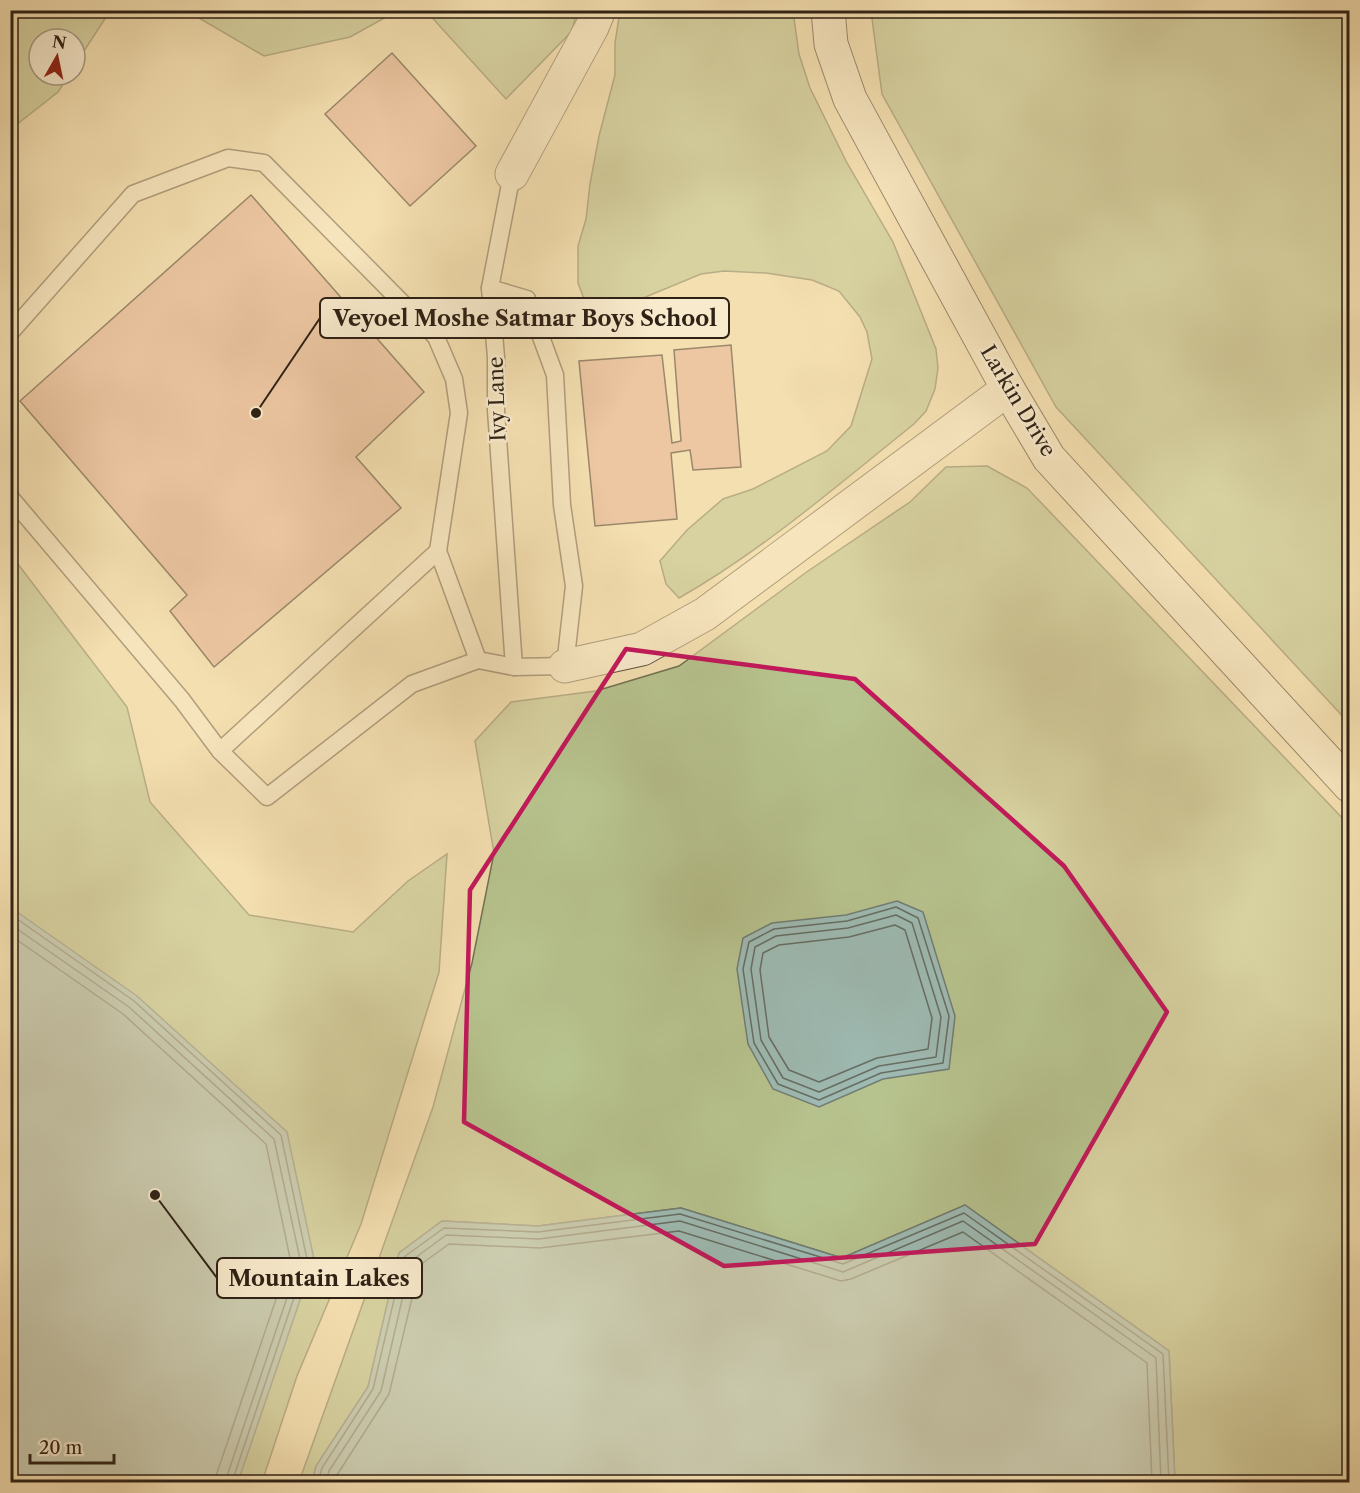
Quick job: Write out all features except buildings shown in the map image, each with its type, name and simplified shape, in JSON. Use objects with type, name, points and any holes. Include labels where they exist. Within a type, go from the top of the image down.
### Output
[{"type":"street","name":"Ivy Lane","points":[[512,174],[592,27],[598,10]]},
{"type":"street","name":"Larkin Drive","points":[[828,10],[831,44],[850,99],[1008,389],[1049,458],[1350,786]]},
{"type":"street","points":[[565,666],[642,649],[705,614],[1008,389]]},
{"type":"lane","points":[[10,333],[133,194],[228,158],[264,164],[436,337],[454,379],[459,413],[438,551],[478,660]]},
{"type":"lane","name":"Ivy Lane","points":[[512,174],[490,288],[514,668]]},
{"type":"lane","points":[[10,497],[182,700],[220,751],[267,797],[412,684],[478,660],[514,668],[565,666],[574,586],[562,505],[555,375],[527,299],[490,288]]},
{"type":"lane","points":[[220,751],[438,551]]},
{"type":"highlighted area","points":[[626,649],[855,679],[1064,866],[1167,1012],[1035,1244],[724,1266],[464,1122],[470,890]]},
{"type":"green space","points":[[11,10],[110,11],[87,46],[87,27],[27,27],[27,87],[61,87],[11,129]]},
{"type":"green space","points":[[397,10],[350,37],[264,56],[187,11]]},
{"type":"green space","points":[[426,11],[577,11],[572,31],[506,99]]},
{"type":"green space","points":[[620,11],[793,11],[799,54],[810,88],[847,163],[893,242],[936,349],[938,368],[935,389],[926,411],[914,424],[770,538],[679,598],[666,584],[660,561],[687,530],[723,499],[753,489],[827,451],[851,426],[872,359],[867,332],[860,317],[839,291],[812,280],[766,273],[724,271],[701,274],[631,303],[606,309],[586,304],[578,283],[578,246],[586,219],[599,136],[615,75],[615,43]]},
{"type":"green space","points":[[871,11],[1349,11],[1349,723],[1056,407],[882,94]]},
{"type":"green space","points":[[987,466],[1027,488],[1349,825],[1349,1482],[1175,1482],[1169,1351],[965,1205],[842,1258],[681,1208],[538,1226],[442,1221],[399,1253],[368,1387],[316,1466],[312,1482],[299,1482],[433,1107],[472,963],[494,853],[475,741],[511,702],[596,691],[679,666],[808,571],[910,502],[946,467]]},
{"type":"green space","points":[[11,555],[127,707],[150,802],[249,915],[353,932],[408,881],[447,854],[439,972],[361,1224],[297,1376],[262,1482],[127,1482],[11,979]]},
{"type":"water","points":[[897,901],[923,912],[955,1016],[949,1069],[883,1079],[819,1107],[773,1089],[748,1044],[737,969],[743,938],[772,923],[846,915]]},
{"type":"water","points":[[10,907],[137,996],[287,1132],[314,1259],[238,1482],[11,1482]]},
{"type":"water","points":[[965,1205],[1169,1351],[1175,1482],[312,1482],[316,1466],[368,1387],[399,1253],[442,1221],[538,1226],[681,1208],[842,1258]]},
{"type":"place","name":"Veyoel Moshe Satmar Boys School","points":[[256,413]]},
{"type":"place","name":"Mountain Lakes","points":[[155,1195]]}]
